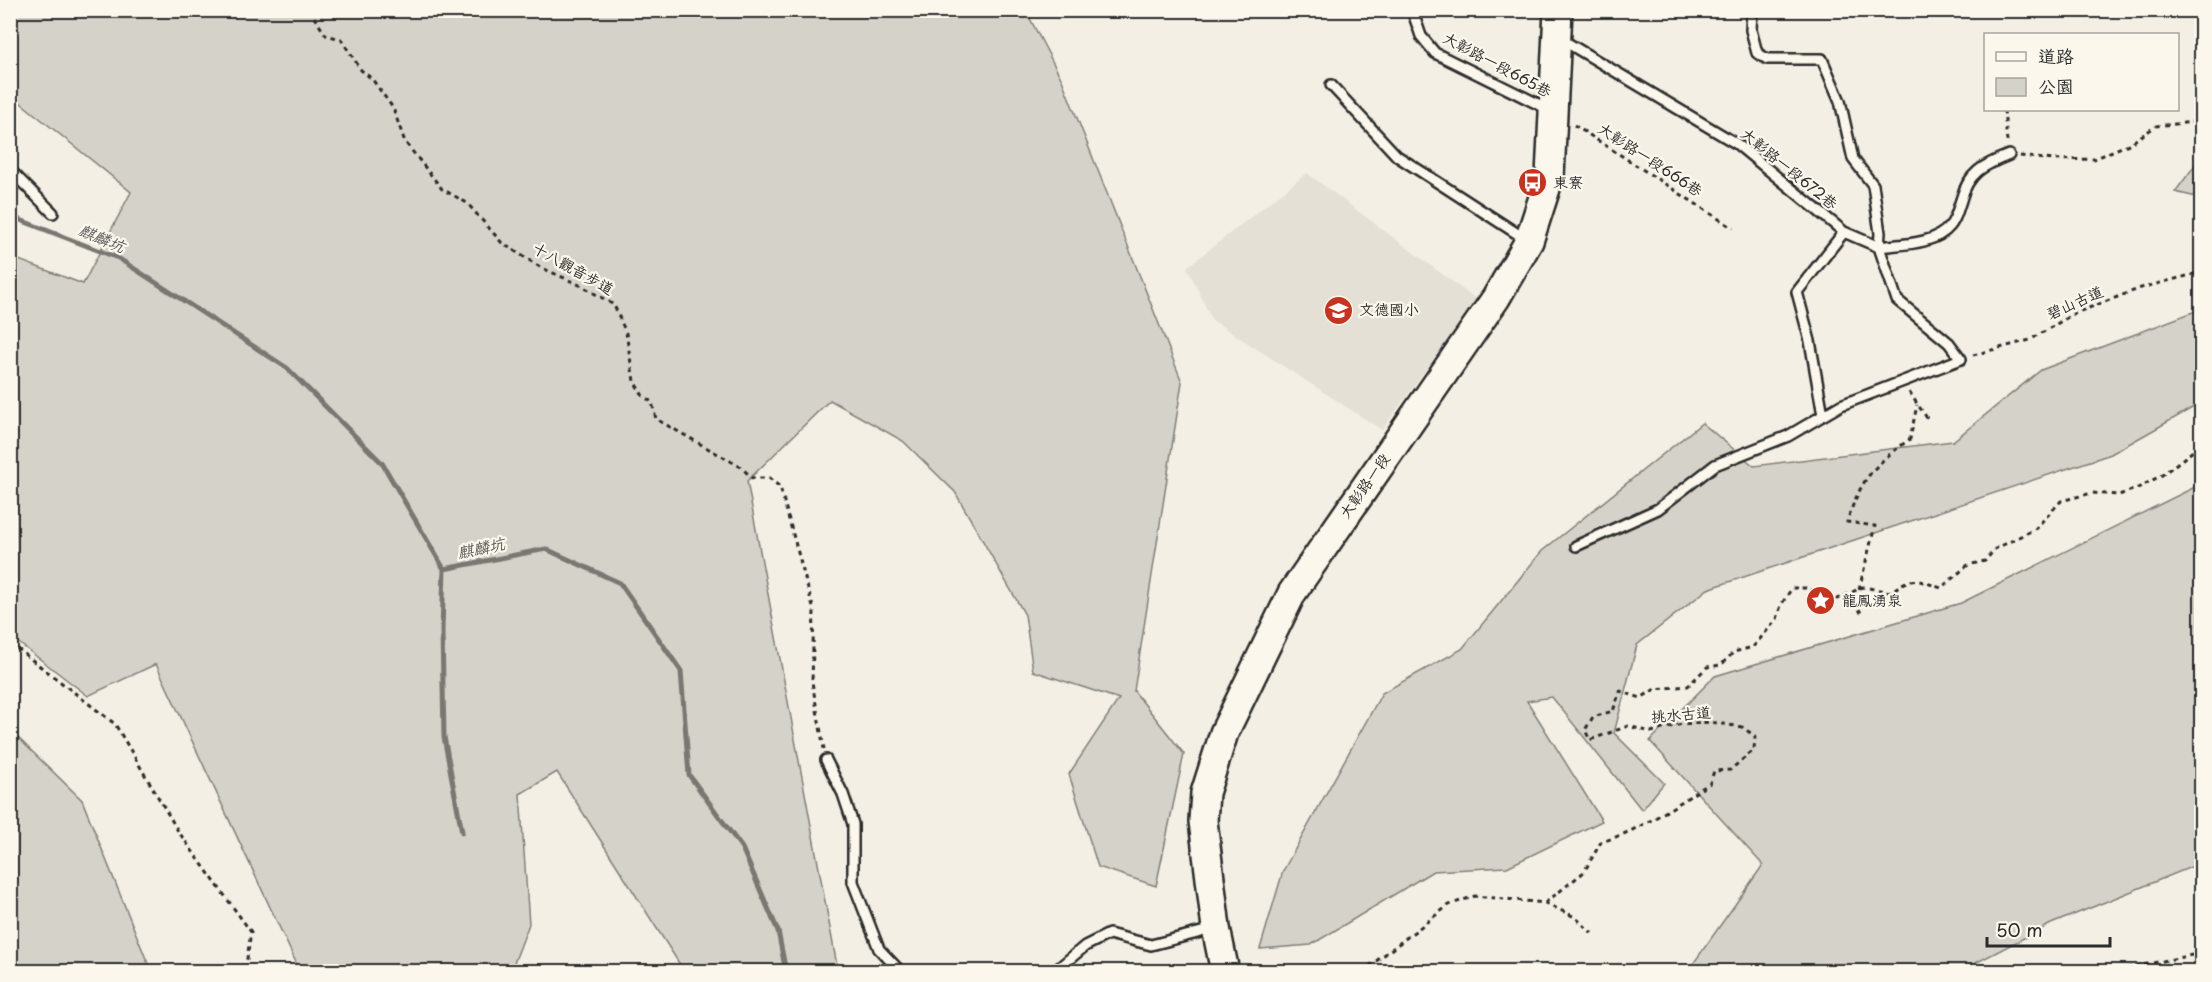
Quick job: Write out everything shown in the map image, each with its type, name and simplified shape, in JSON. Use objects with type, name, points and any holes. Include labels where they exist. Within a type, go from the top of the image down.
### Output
[{"type":"main road","name":"大彰路一段","points":[[1225,972],[1216,928],[1203,821],[1205,793],[1224,733],[1292,593],[1496,297],[1529,241],[1550,176],[1558,10]]},
{"type":"lane","name":"大彰路一段665巷","points":[[1412,10],[1421,36],[1435,53],[1554,113]]},
{"type":"lane","points":[[1576,546],[1658,509],[1715,465],[1788,436],[1841,405],[1961,359],[1949,343],[1897,300],[1879,247],[1880,233],[1873,185],[1853,159],[1840,101],[1822,59],[1767,59],[1757,53],[1751,30],[1752,10]]},
{"type":"lane","name":"大彰路一段672巷","points":[[1558,37],[1737,144],[1844,232],[1879,247]]},
{"type":"lane","points":[[1330,85],[1397,156],[1529,241]]},
{"type":"lane","points":[[1879,247],[1925,241],[1950,228],[1957,214],[1966,183],[1975,171],[2009,155]]},
{"type":"lane","points":[[10,170],[53,213]]},
{"type":"lane","points":[[1823,415],[1810,341],[1797,292],[1844,232]]},
{"type":"lane","points":[[826,760],[843,794],[853,824],[853,882],[879,950],[901,972]]},
{"type":"lane","points":[[1054,972],[1085,946],[1109,934],[1150,945],[1216,928]]},
{"type":"path","name":"十八觀音步道","points":[[309,10],[326,35],[341,39],[361,70],[372,79],[393,108],[405,141],[442,189],[467,203],[502,243],[540,267],[582,286],[614,305],[626,333],[634,381],[644,396],[652,402],[656,419],[741,466],[752,478],[769,478],[780,487],[814,611],[812,682],[826,760]]},
{"type":"path","points":[[2004,111],[2009,155],[2053,160],[2094,159],[2131,143],[2156,126],[2202,121]]},
{"type":"path","name":"大彰路一段666巷","points":[[1554,113],[1733,228]]},
{"type":"path","name":"碧山古道","points":[[1961,359],[2030,340],[2073,314],[2141,288],[2202,272]]},
{"type":"path","points":[[1901,382],[1927,417]]},
{"type":"path","points":[[1859,589],[1875,526],[1846,522],[1856,492],[1880,461],[1910,439],[1917,405]]},
{"type":"path","name":"挑水古道","points":[[1545,903],[1584,872],[1601,842],[1624,835],[1647,824],[1710,783],[1714,771],[1730,770],[1755,750],[1755,736],[1742,727],[1710,722],[1682,724],[1651,732],[1628,726],[1590,740],[1585,730],[1593,717],[1613,711],[1620,691],[1641,698],[1654,688],[1688,686],[1707,667],[1721,665],[1734,652],[1753,646],[1777,620],[1780,605],[1792,588],[1806,588],[1838,599],[1859,589],[1891,592],[1901,584],[1916,579],[1941,588],[1968,566],[1985,561],[1995,549],[2035,529],[2061,501],[2092,493],[2119,495],[2138,488],[2162,475],[2202,444]]},
{"type":"path","points":[[1851,592],[1861,613]]},
{"type":"path","points":[[10,643],[115,724],[178,831],[251,932],[245,972]]},
{"type":"path","points":[[1362,972],[1449,905],[1474,896],[1545,903],[1575,917],[1592,933]]},
{"type":"path","points":[[2109,972],[2202,953]]},
{"type":"shaded area","name":"文德國小","points":[[1307,173],[1477,300],[1382,430],[1212,320],[1187,267]]},
{"type":"green space","points":[[11,10],[1026,11],[1062,80],[1182,382],[1134,691],[1184,754],[1156,886],[1098,867],[1069,774],[1119,699],[1033,671],[1025,615],[955,492],[903,441],[830,400],[747,481],[838,971],[684,971],[557,772],[520,794],[529,924],[511,971],[300,971],[156,664],[88,696],[11,637],[11,257],[83,284],[131,192],[11,95]]},
{"type":"green space","points":[[2201,157],[2201,198],[2175,192]]},
{"type":"green space","points":[[2201,309],[2201,403],[2111,454],[1708,589],[1637,645],[1614,733],[1664,783],[1642,810],[1552,697],[1527,701],[1602,821],[1507,867],[1433,871],[1311,945],[1260,949],[1283,871],[1382,693],[1462,649],[1542,551],[1702,423],[1754,466],[1953,441],[2041,370]]},
{"type":"green space","points":[[2201,484],[2201,863],[2051,924],[1960,971],[1688,971],[1763,865],[1650,741],[1715,676],[1961,603]]},
{"type":"green space","points":[[10,730],[82,800],[151,971],[11,971]]},
{"type":"waterway","name":"麒麟坑","points":[[10,216],[118,258],[287,368],[382,463],[444,569],[546,549],[620,583],[681,671],[689,775],[742,848],[778,931],[786,972]]},
{"type":"waterway","points":[[444,569],[442,630],[444,737],[462,832]]},
{"type":"place","name":"東寮","points":[[1532,183]]},
{"type":"place","name":"文德國小","points":[[1338,310]]},
{"type":"place","name":"龍鳳湧泉","points":[[1821,601]]}]
